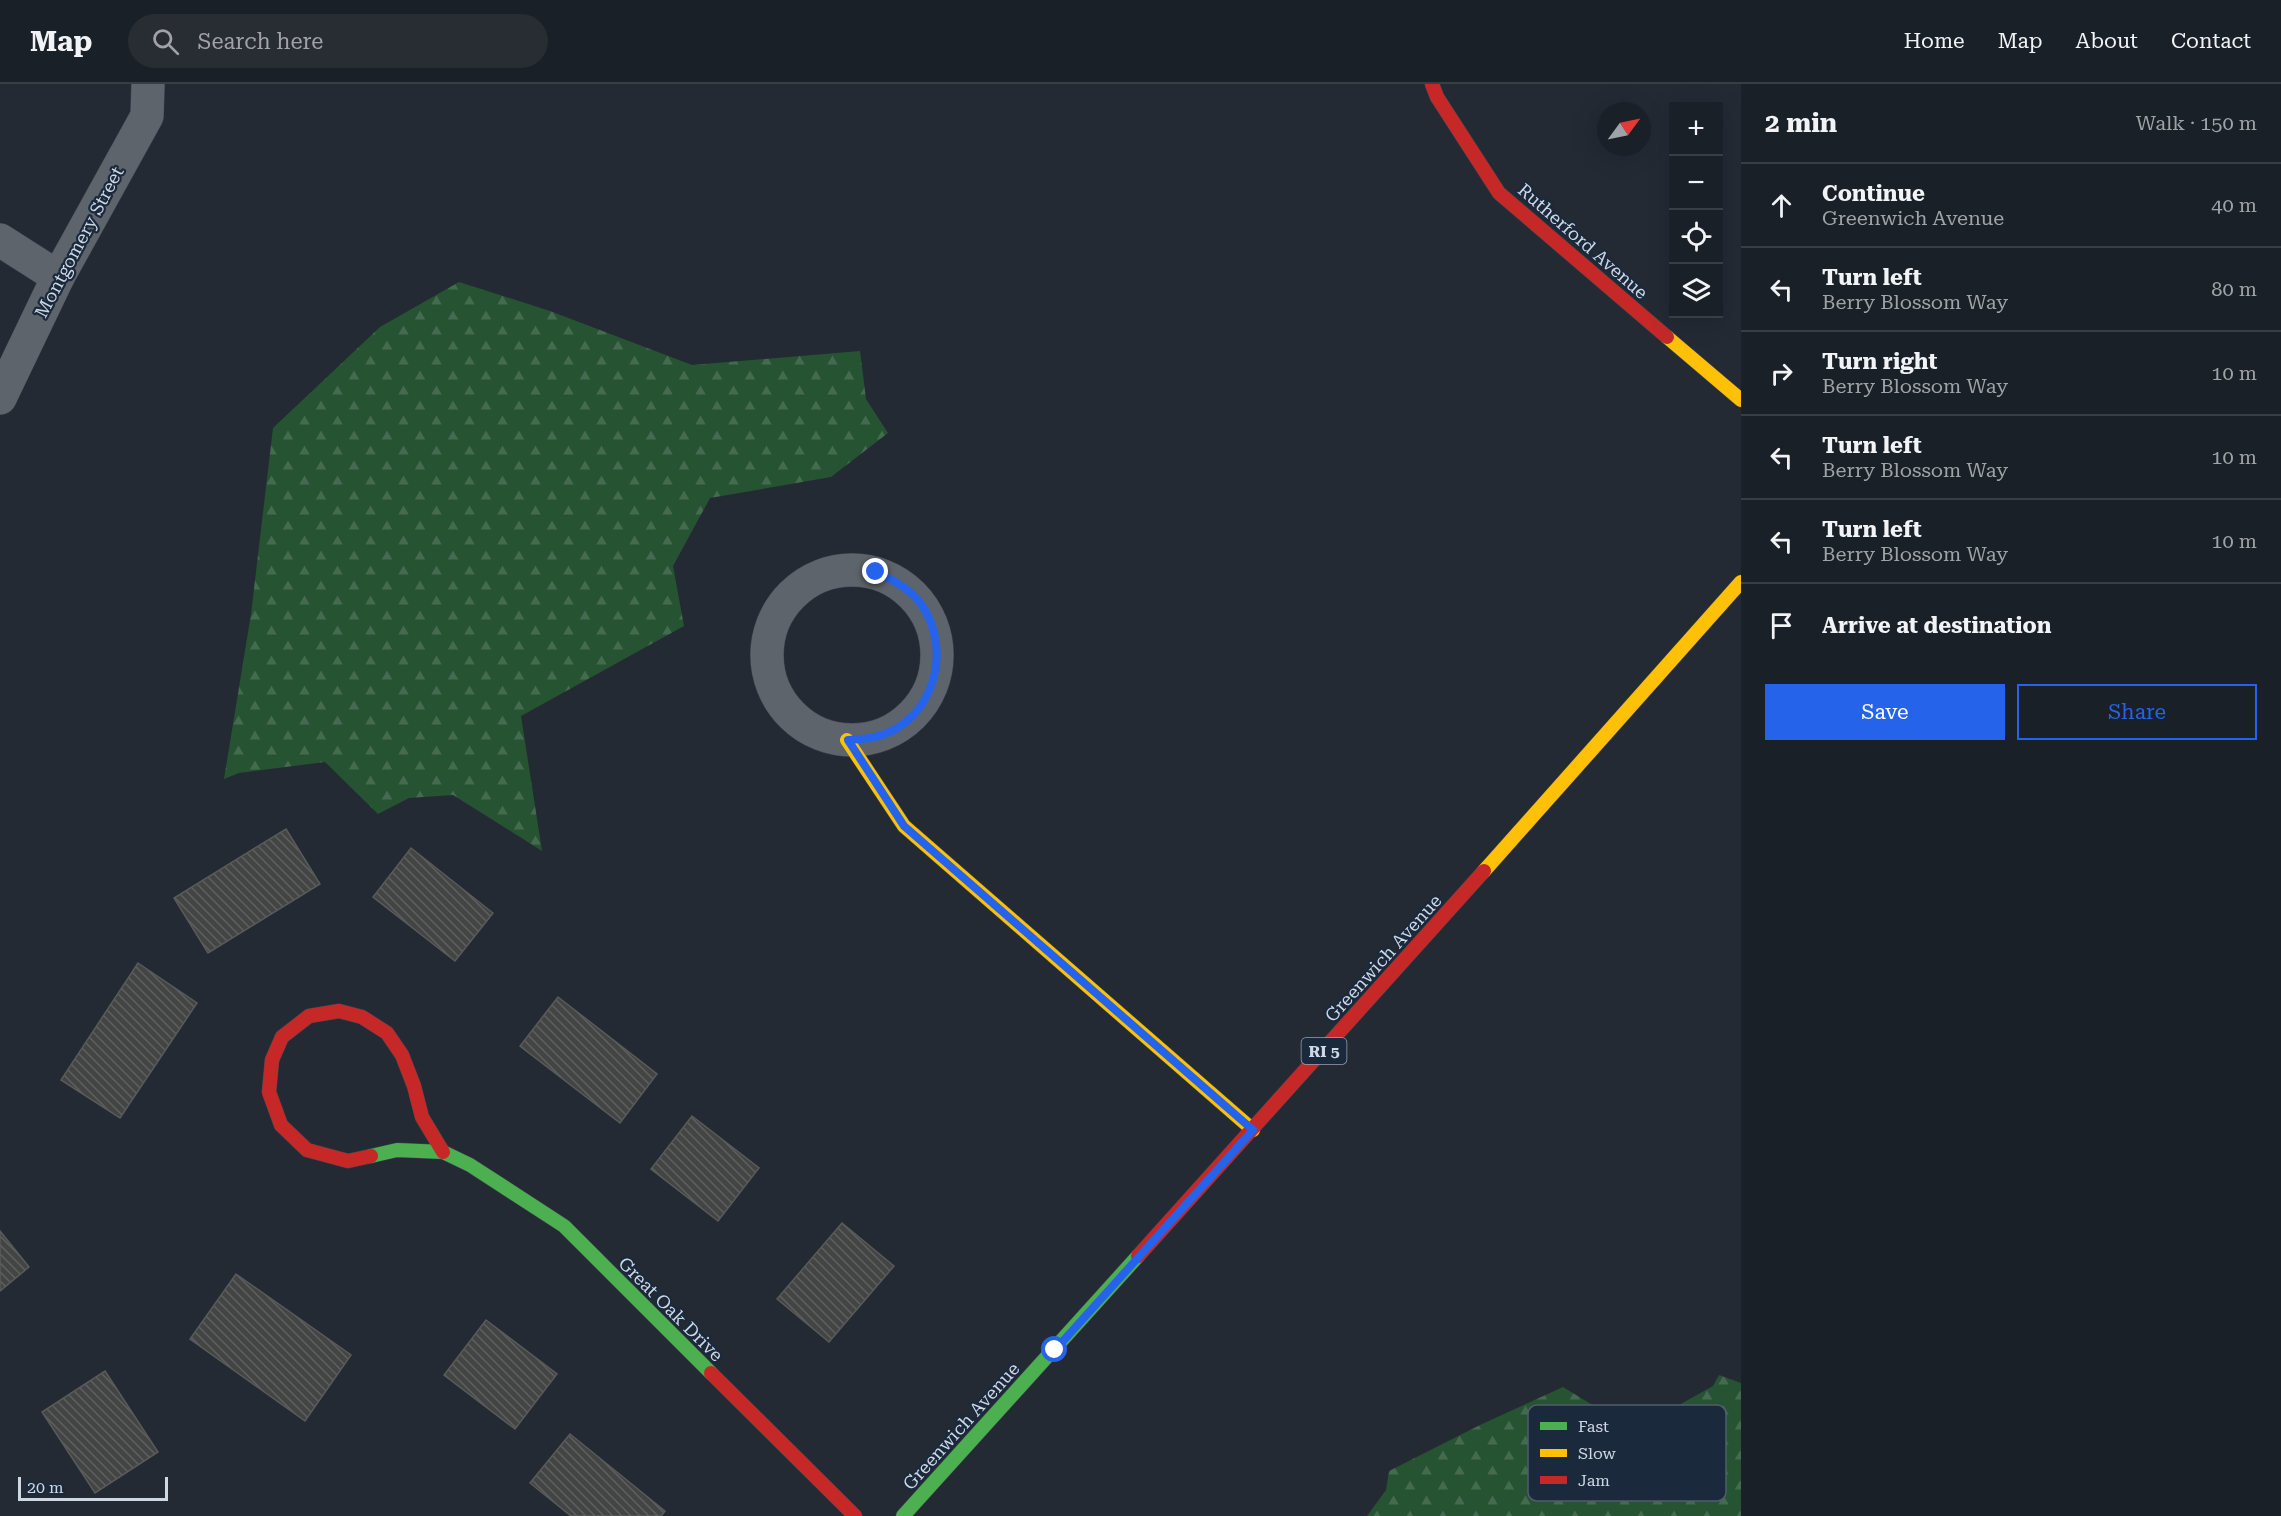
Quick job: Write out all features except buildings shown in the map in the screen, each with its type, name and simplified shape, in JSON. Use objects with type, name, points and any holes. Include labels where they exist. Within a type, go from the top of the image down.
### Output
[{"type":"street","name":"Montgomery Street","points":[[0,398],[58,277],[147,116],[148,84]]},
{"type":"street","name":"Rutherford Avenue","points":[[1431,84],[1499,193],[1741,400]]},
{"type":"street","points":[[0,240],[58,277]]},
{"type":"street","points":[[848,740],[876,737],[901,725],[921,707],[934,682],[938,655],[933,628],[921,603],[901,584],[876,572],[849,569],[822,574],[798,588],[779,610],[769,637],[768,666],[776,695],[794,718],[819,733],[848,740],[904,826],[1253,1130]]},
{"type":"street","name":"Greenwich Avenue","points":[[903,1516],[1253,1130],[1741,582]]},
{"type":"street","name":"Great Oak Drive","points":[[443,1152],[422,1117],[414,1086],[402,1055],[387,1033],[362,1017],[339,1011],[309,1016],[282,1037],[273,1060],[269,1092],[281,1125],[307,1150],[348,1161],[397,1150],[443,1152],[470,1164],[564,1226],[855,1516]]},
{"type":"green space","points":[[459,282],[550,311],[692,365],[860,351],[866,399],[888,433],[831,477],[710,498],[673,566],[684,626],[521,716],[542,851],[453,795],[409,798],[378,814],[325,762],[239,773],[224,779],[251,614],[273,428],[380,327]]},
{"type":"green space","points":[[1719,1375],[1741,1383],[1741,1516],[1367,1516],[1386,1490],[1389,1471],[1480,1425],[1563,1387],[1592,1405],[1528,1405],[1528,1501],[1726,1501],[1726,1405],[1679,1405],[1713,1386]]},
{"type":"traffic: fast","points":[[371,1156],[397,1150],[443,1152],[470,1165],[564,1226],[711,1373]]},
{"type":"traffic: fast","points":[[903,1516],[1138,1256]]},
{"type":"traffic: slow","points":[[1667,337],[1741,400]]},
{"type":"traffic: slow","points":[[1484,871],[1741,582]]},
{"type":"traffic: slow","points":[[847,740],[904,826],[1253,1130]]},
{"type":"traffic: jam","points":[[1432,84],[1437,97],[1499,193],[1667,337]]},
{"type":"traffic: jam","points":[[1138,1256],[1484,871]]},
{"type":"traffic: jam","points":[[371,1156],[348,1161],[307,1150],[281,1125],[269,1092],[272,1060],[282,1037],[309,1016],[339,1011],[362,1017],[387,1033],[402,1055],[414,1086],[422,1117],[443,1152]]},
{"type":"traffic: jam","points":[[711,1373],[855,1516]]},
{"type":"route","points":[[876,572],[901,584],[921,603],[933,628],[938,655],[934,682],[921,707],[901,725],[876,737],[848,740],[904,826],[1253,1130],[1055,1350]]}]
